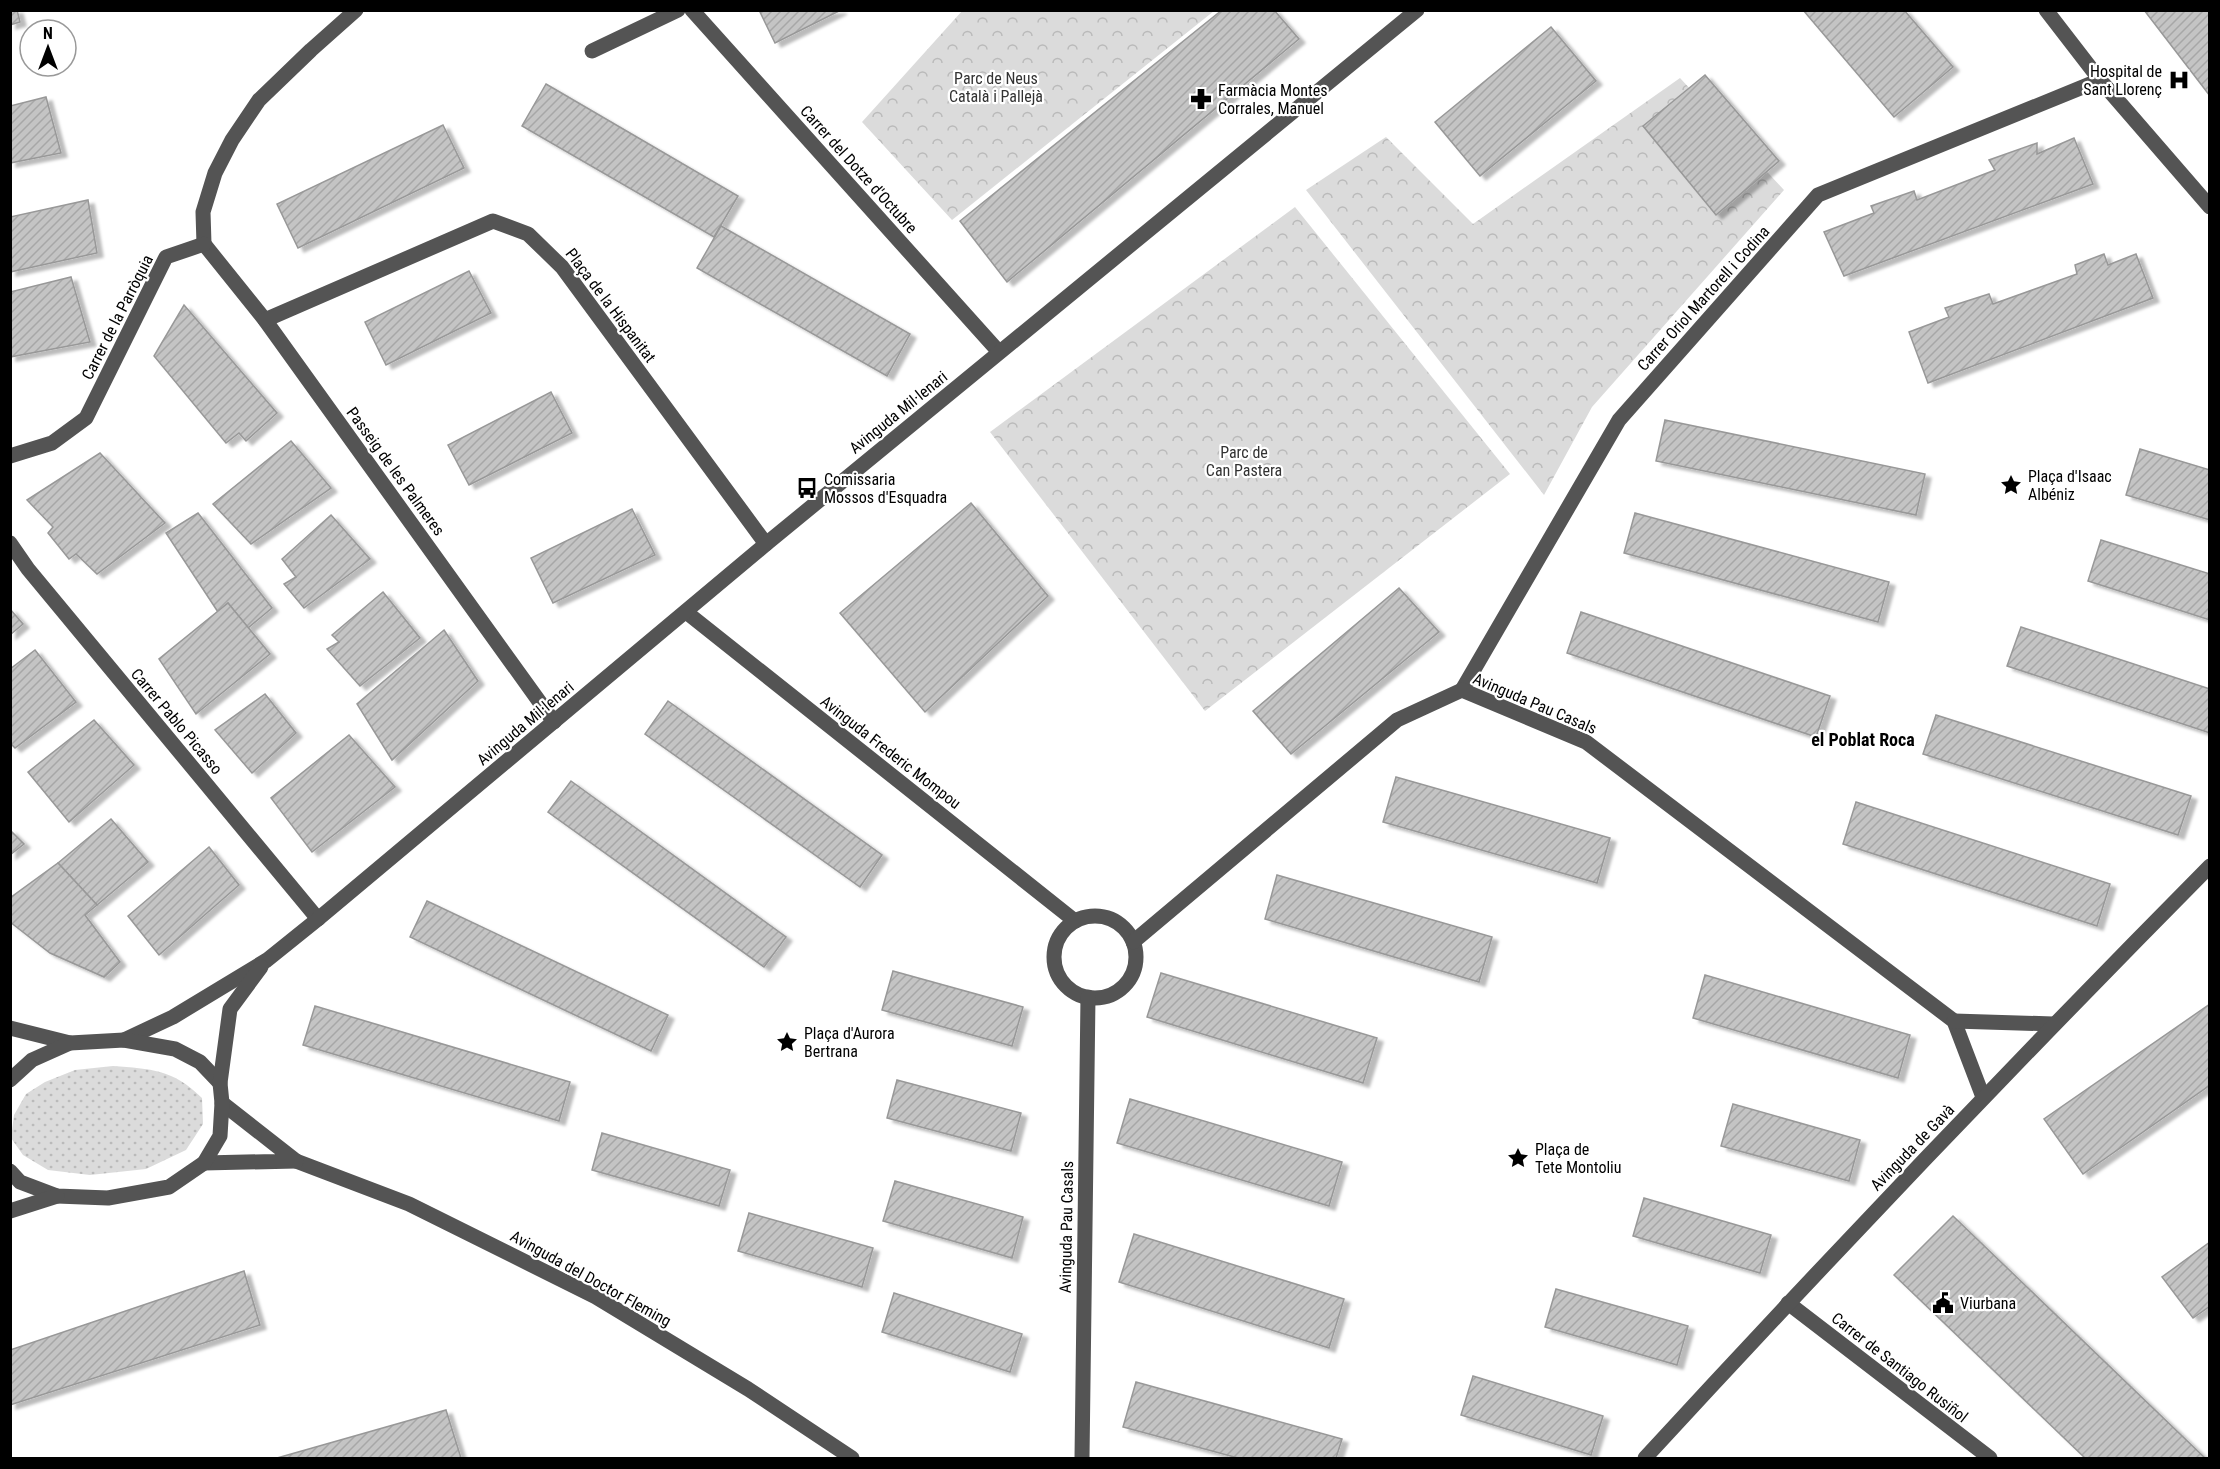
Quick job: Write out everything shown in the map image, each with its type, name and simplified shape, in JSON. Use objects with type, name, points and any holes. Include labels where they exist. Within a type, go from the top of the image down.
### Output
[{"type":"street","points":[[204,244],[203,212],[214,173],[232,140],[259,100],[356,10]]},
{"type":"street","points":[[592,51],[678,10]]},
{"type":"street","name":"Carrer del Dotze d'Octubre","points":[[692,10],[999,352]]},
{"type":"street","points":[[2046,10],[2100,80],[2210,207]]},
{"type":"street","name":"Avinguda Mil·lenari","points":[[124,1040],[173,1017],[267,960],[1408,13]]},
{"type":"street","name":"Carrer Oriol Martorell i Codina","points":[[1462,690],[1619,420],[1818,195],[2100,80]]},
{"type":"street","name":"Plaça de la Hispanitat","points":[[266,320],[492,221],[528,234],[562,267],[766,544]]},
{"type":"street","name":"Passeig de les Palmeres","points":[[204,244],[266,320],[554,722]]},
{"type":"street","name":"Carrer de la Parròquia","points":[[10,456],[52,443],[86,418],[166,257],[204,244]]},
{"type":"street","name":"Carrer Pablo Picasso","points":[[10,543],[28,569],[318,919]]},
{"type":"street","name":"Avinguda Frederic Mompou","points":[[686,612],[1075,921]]},
{"type":"street","name":"Avinguda Pau Casals","points":[[1133,942],[1397,720],[1462,690],[1586,742],[1954,1022]]},
{"type":"street","name":"Avinguda de Gavà","points":[[1646,1458],[1788,1303],[2053,1024],[2210,866]]},
{"type":"street","points":[[1095,916],[1110,919],[1126,930],[1133,942],[1136,959],[1132,973],[1116,992],[1088,997],[1065,985],[1057,973],[1054,959],[1056,942],[1064,930],[1075,921],[1095,916]]},
{"type":"street","name":"Avinguda Mil·lenari","points":[[204,1163],[220,1136],[222,1103],[220,1083],[230,1009],[267,960]]},
{"type":"street","name":"Avinguda Pau Casals","points":[[1082,1458],[1088,997]]},
{"type":"street","points":[[1983,1098],[1954,1022],[2053,1024]]},
{"type":"street","points":[[10,1028],[70,1043],[124,1040],[175,1049],[200,1062],[220,1083]]},
{"type":"street","points":[[10,1080],[32,1060],[70,1043]]},
{"type":"street","name":"Avinguda del Doctor Fleming","points":[[222,1103],[296,1161],[409,1204],[596,1297],[748,1389],[852,1458]]},
{"type":"street","name":"Avinguda del Doctor Fleming","points":[[204,1163],[296,1161]]},
{"type":"street","points":[[10,1171],[20,1182],[57,1196],[108,1198],[169,1187],[204,1163]]},
{"type":"street","points":[[10,1211],[57,1196]]},
{"type":"street","name":"Carrer de Santiago Rusiñol","points":[[1788,1303],[1990,1458]]},
{"type":"green space","name":"Parc de Neus Català i Pallejà","points":[[962,11],[1214,11],[952,220],[862,122]]},
{"type":"green space","points":[[1680,78],[1784,190],[1592,407],[1544,495],[1306,190],[1386,137],[1473,224]]},
{"type":"green space","name":"Parc de Can Pastera","points":[[1295,207],[1510,474],[1205,711],[990,432]]},
{"type":"green space","points":[[113,1066],[161,1072],[181,1081],[202,1098],[203,1124],[186,1150],[146,1169],[90,1175],[48,1170],[23,1155],[11,1138],[14,1115],[26,1094],[45,1082],[75,1070]]},
{"type":"building","points":[[10,10],[17,10],[18,23],[10,25]]},
{"type":"building","points":[[759,10],[841,10],[775,43]]},
{"type":"building","points":[[1222,10],[1274,10],[1299,39],[1007,282],[960,221]]},
{"type":"building","points":[[1803,10],[1904,10],[1953,67],[1894,117]]},
{"type":"building","points":[[2144,10],[2210,10],[2210,96]]},
{"type":"building","points":[[1551,27],[1596,81],[1480,176],[1435,122]]},
{"type":"building","points":[[1705,75],[1779,161],[1716,215],[1643,126]]},
{"type":"building","points":[[546,84],[738,196],[714,237],[522,126]]},
{"type":"building","points":[[46,97],[61,153],[10,163],[10,106]]},
{"type":"building","points":[[443,125],[464,168],[298,248],[277,204]]},
{"type":"building","points":[[2074,138],[2093,184],[1844,276],[1824,232],[1874,213],[1871,206],[1914,191],[1917,200],[1995,170],[1989,160],[2037,143],[2037,154]]},
{"type":"building","points":[[88,200],[97,253],[10,272],[10,217]]},
{"type":"building","points":[[721,226],[910,334],[887,376],[697,268]]},
{"type":"building","points":[[2104,254],[2108,265],[2136,254],[2153,298],[1928,383],[1909,332],[1949,317],[1945,308],[1989,294],[1993,304],[2077,274],[2075,265]]},
{"type":"building","points":[[469,271],[491,313],[386,365],[365,322]]},
{"type":"building","points":[[71,277],[90,342],[10,357],[10,292]]},
{"type":"building","points":[[184,305],[277,413],[246,441],[239,433],[226,443],[154,356]]},
{"type":"building","points":[[551,392],[572,433],[469,485],[448,445]]},
{"type":"building","points":[[1665,420],[1925,474],[1916,515],[1656,461]]},
{"type":"building","points":[[291,441],[331,488],[251,544],[213,504]]},
{"type":"building","points":[[2140,449],[2210,470],[2210,520],[2126,495]]},
{"type":"building","points":[[100,453],[165,523],[97,574],[76,554],[69,559],[48,533],[53,527],[27,500]]},
{"type":"building","points":[[971,503],[1048,596],[925,712],[840,613]]},
{"type":"building","points":[[632,509],[655,555],[553,603],[531,558]]},
{"type":"building","points":[[198,513],[272,608],[248,628],[228,603],[218,612],[166,533]]},
{"type":"building","points":[[1635,513],[1889,582],[1878,622],[1624,553]]},
{"type":"building","points":[[331,515],[370,559],[304,608],[284,584],[296,577],[282,559]]},
{"type":"building","points":[[2101,540],[2210,574],[2210,620],[2088,581]]},
{"type":"building","points":[[1399,588],[1439,632],[1291,754],[1253,711]]},
{"type":"building","points":[[383,592],[420,638],[360,686],[327,649],[339,642],[332,635]]},
{"type":"building","points":[[228,603],[270,654],[196,714],[159,659]]},
{"type":"building","points":[[10,609],[23,624],[10,635]]},
{"type":"building","points":[[1581,612],[1830,696],[1816,737],[1567,653]]},
{"type":"building","points":[[2021,627],[2210,689],[2210,733],[2007,666]]},
{"type":"building","points":[[444,630],[478,681],[392,760],[357,704]]},
{"type":"building","points":[[35,650],[76,702],[15,748],[10,743],[10,669]]},
{"type":"building","points":[[265,694],[296,733],[252,773],[215,730]]},
{"type":"building","points":[[668,701],[882,855],[860,887],[645,734]]},
{"type":"building","points":[[1936,715],[2191,796],[2178,835],[1923,754]]},
{"type":"building","points":[[94,720],[134,765],[69,822],[28,772]]},
{"type":"building","points":[[349,735],[395,787],[312,852],[271,798]]},
{"type":"building","points":[[1396,777],[1610,838],[1597,883],[1383,822]]},
{"type":"building","points":[[571,781],[786,937],[764,967],[548,812]]},
{"type":"building","points":[[1856,802],[2110,884],[2097,926],[1843,844]]},
{"type":"building","points":[[111,819],[148,862],[97,905],[58,863]]},
{"type":"building","points":[[10,830],[24,844],[10,855]]},
{"type":"building","points":[[209,847],[239,885],[159,955],[128,916]]},
{"type":"building","points":[[58,863],[97,905],[85,915],[120,962],[104,977],[50,953],[10,922],[10,898]]},
{"type":"building","points":[[1277,875],[1492,937],[1479,982],[1265,919]]},
{"type":"building","points":[[427,901],[668,1015],[651,1051],[410,937]]},
{"type":"building","points":[[893,971],[1023,1007],[1012,1046],[882,1010]]},
{"type":"building","points":[[1161,973],[1377,1038],[1363,1083],[1147,1017]]},
{"type":"building","points":[[1705,975],[1910,1035],[1898,1078],[1693,1018]]},
{"type":"building","points":[[2210,1004],[2210,1085],[2083,1174],[2044,1119]]},
{"type":"building","points":[[315,1006],[570,1082],[559,1121],[303,1045]]},
{"type":"building","points":[[897,1080],[1021,1113],[1011,1151],[887,1118]]},
{"type":"building","points":[[1130,1099],[1342,1162],[1329,1206],[1117,1143]]},
{"type":"building","points":[[1733,1104],[1860,1140],[1849,1181],[1721,1146]]},
{"type":"building","points":[[602,1133],[730,1170],[719,1206],[592,1170]]},
{"type":"building","points":[[895,1181],[1023,1217],[1012,1258],[883,1221]]},
{"type":"building","points":[[1644,1198],[1771,1235],[1760,1273],[1633,1236]]},
{"type":"building","points":[[749,1213],[873,1248],[862,1287],[738,1251]]},
{"type":"building","points":[[1953,1216],[2205,1458],[2085,1458],[1894,1275]]},
{"type":"building","points":[[1134,1234],[1344,1299],[1329,1348],[1119,1282]]},
{"type":"building","points":[[2210,1242],[2210,1306],[2193,1318],[2162,1277]]},
{"type":"building","points":[[244,1271],[260,1325],[10,1405],[10,1350]]},
{"type":"building","points":[[1556,1289],[1688,1326],[1677,1365],[1545,1327]]},
{"type":"building","points":[[894,1293],[1022,1334],[1010,1372],[882,1332]]},
{"type":"building","points":[[1473,1376],[1603,1416],[1591,1455],[1461,1415]]},
{"type":"building","points":[[1136,1382],[1342,1439],[1336,1458],[1238,1458],[1123,1427]]},
{"type":"building","points":[[446,1410],[461,1458],[277,1458]]},
{"type":"place","name":"Hospital de Sant Llorenç","points":[[2179,80]]},
{"type":"place","name":"Farmàcia Montes Corrales, Manuel","points":[[1201,99]]},
{"type":"place","name":"Plaça d'Isaac Albéniz","points":[[2011,485]]},
{"type":"place","name":"Comissaria Mossos d'Esquadra","points":[[807,488]]},
{"type":"place","name":"Plaça d'Aurora Bertrana","points":[[787,1042]]},
{"type":"place","name":"Plaça de Tete Montoliu","points":[[1518,1158]]},
{"type":"place","name":"Viurbana","points":[[1943,1303]]},
{"type":"district","name":"el Poblat Roca","points":[[1863,740]]}]
